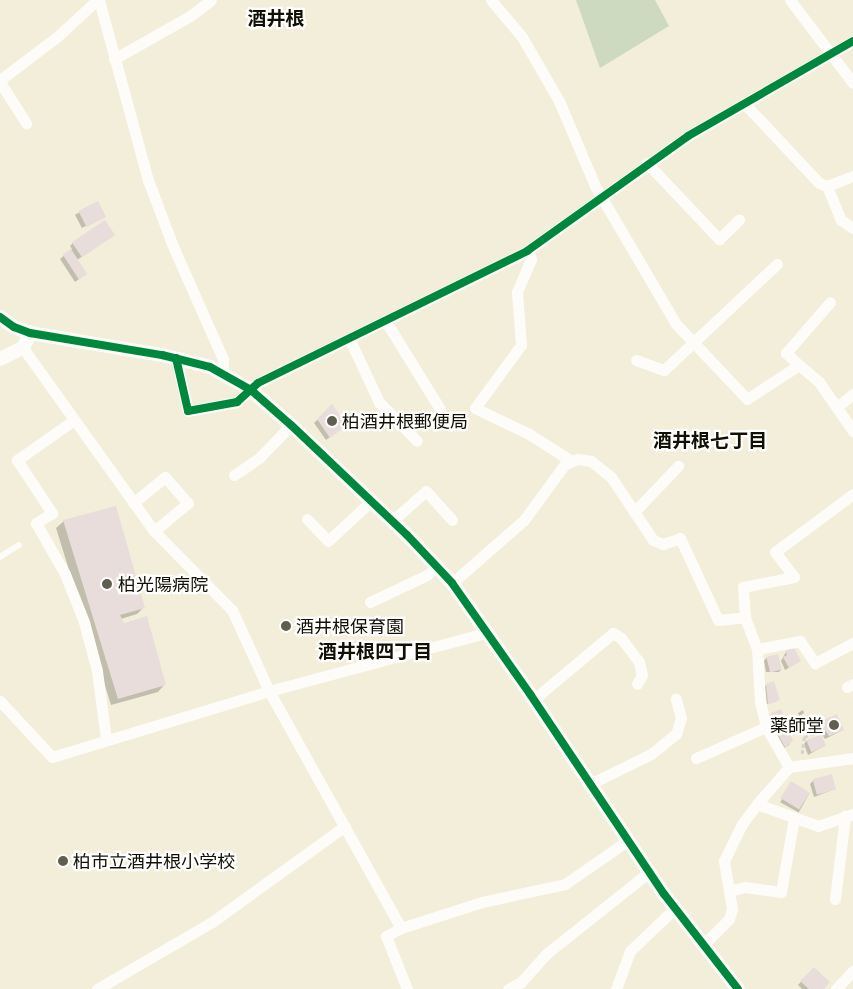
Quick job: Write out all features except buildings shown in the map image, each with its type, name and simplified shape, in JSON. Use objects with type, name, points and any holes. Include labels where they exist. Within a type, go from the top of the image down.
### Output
[{"type":"street","points":[[26,123],[0,81],[58,36],[98,0],[148,180],[172,244],[223,359],[222,372]]},
{"type":"street","points":[[114,59],[190,16],[211,0]]},
{"type":"street","points":[[491,0],[522,38],[559,101],[602,196],[676,324],[747,398],[799,365]]},
{"type":"street","points":[[790,0],[853,84]]},
{"type":"street","points":[[176,358],[188,410],[237,402],[258,383],[527,251],[646,163],[744,103],[853,41]]},
{"type":"street","points":[[744,103],[812,176],[827,186],[842,220],[853,228]]},
{"type":"street","points":[[646,163],[719,239],[739,220]]},
{"type":"street","points":[[827,186],[853,176]]},
{"type":"street","points":[[527,251],[531,259],[517,292],[521,345],[475,408],[528,434],[570,460],[590,460],[602,468],[653,540],[663,544],[680,538],[718,620],[745,617]]},
{"type":"street","points":[[636,360],[664,370],[777,264]]},
{"type":"street","points":[[830,302],[786,353],[819,382],[853,431]]},
{"type":"street","points":[[0,317],[14,327],[30,333],[176,358],[222,372],[251,390],[292,425],[392,521],[452,583],[534,699],[627,841],[675,908],[738,989]]},
{"type":"street","points":[[385,320],[440,409]]},
{"type":"street","points":[[0,359],[23,348],[30,333]]},
{"type":"street","points":[[349,338],[379,402],[418,441]]},
{"type":"street","points":[[23,348],[154,531],[232,610],[269,691],[401,928]]},
{"type":"street","points":[[837,407],[853,394]]},
{"type":"street","points":[[74,420],[17,460],[52,513],[36,523],[65,574],[84,622],[97,671],[106,739]]},
{"type":"street","points":[[234,475],[259,458],[292,425]]},
{"type":"street","points":[[452,583],[524,520],[570,460]]},
{"type":"street","points":[[634,512],[678,466]]},
{"type":"street","points":[[133,503],[165,477],[188,504],[154,531]]},
{"type":"street","points":[[392,521],[426,491],[452,520]]},
{"type":"street","points":[[789,767],[766,727],[760,702],[756,649],[745,617],[743,588],[794,577],[775,552],[853,494]]},
{"type":"street","points":[[307,519],[328,541],[371,501]]},
{"type":"street","points":[[370,602],[428,575],[436,567]]},
{"type":"street","points":[[0,701],[52,758],[106,739],[269,691],[486,633]]},
{"type":"street","points":[[534,699],[613,633],[621,638],[639,662],[642,675],[637,684]]},
{"type":"street","points":[[756,649],[800,641],[815,664],[853,643]]},
{"type":"street","points":[[590,784],[652,754],[676,734],[681,718],[676,699]]},
{"type":"street","points":[[696,758],[766,727]]},
{"type":"street","points":[[704,944],[729,919],[732,909],[724,861],[738,830],[757,804],[789,767],[853,758]]},
{"type":"street","points":[[757,804],[818,826],[849,815],[835,899]]},
{"type":"street","points":[[729,891],[745,887],[781,892],[794,818]]},
{"type":"street","points":[[97,989],[212,922],[345,826]]},
{"type":"street","points":[[407,989],[386,936],[401,928],[482,902],[565,884],[627,841]]},
{"type":"street","points":[[508,989],[521,982],[546,954],[649,872]]},
{"type":"street","points":[[616,989],[630,951],[675,908]]},
{"type":"street","points":[[836,989],[853,971]]},
{"type":"lane","points":[[0,557],[19,545]]},
{"type":"path","points":[[802,753],[804,737],[822,730]]},
{"type":"green space","points":[[576,0],[655,0],[669,26],[600,68]]},
{"type":"cycle path","points":[[176,358],[188,411],[237,402],[258,383],[527,251],[688,136],[853,41]]},
{"type":"cycle path","points":[[0,317],[14,327],[30,333],[162,355],[210,367],[251,390],[291,425],[407,535],[452,583],[530,694],[664,894],[738,989]]},
{"type":"place","name":"柏酒井根郵便局","points":[[332,421]]},
{"type":"place","name":"柏光陽病院","points":[[107,584]]},
{"type":"place","name":"酒井根保育園","points":[[286,626]]},
{"type":"place","name":"薬師堂","points":[[834,725]]},
{"type":"place","name":"柏市立酒井根小学校","points":[[63,861]]},
{"type":"district","name":"酒井根","points":[[276,18]]},
{"type":"district","name":"酒井根七丁目","points":[[710,440]]},
{"type":"district","name":"酒井根四丁目","points":[[375,651]]}]
